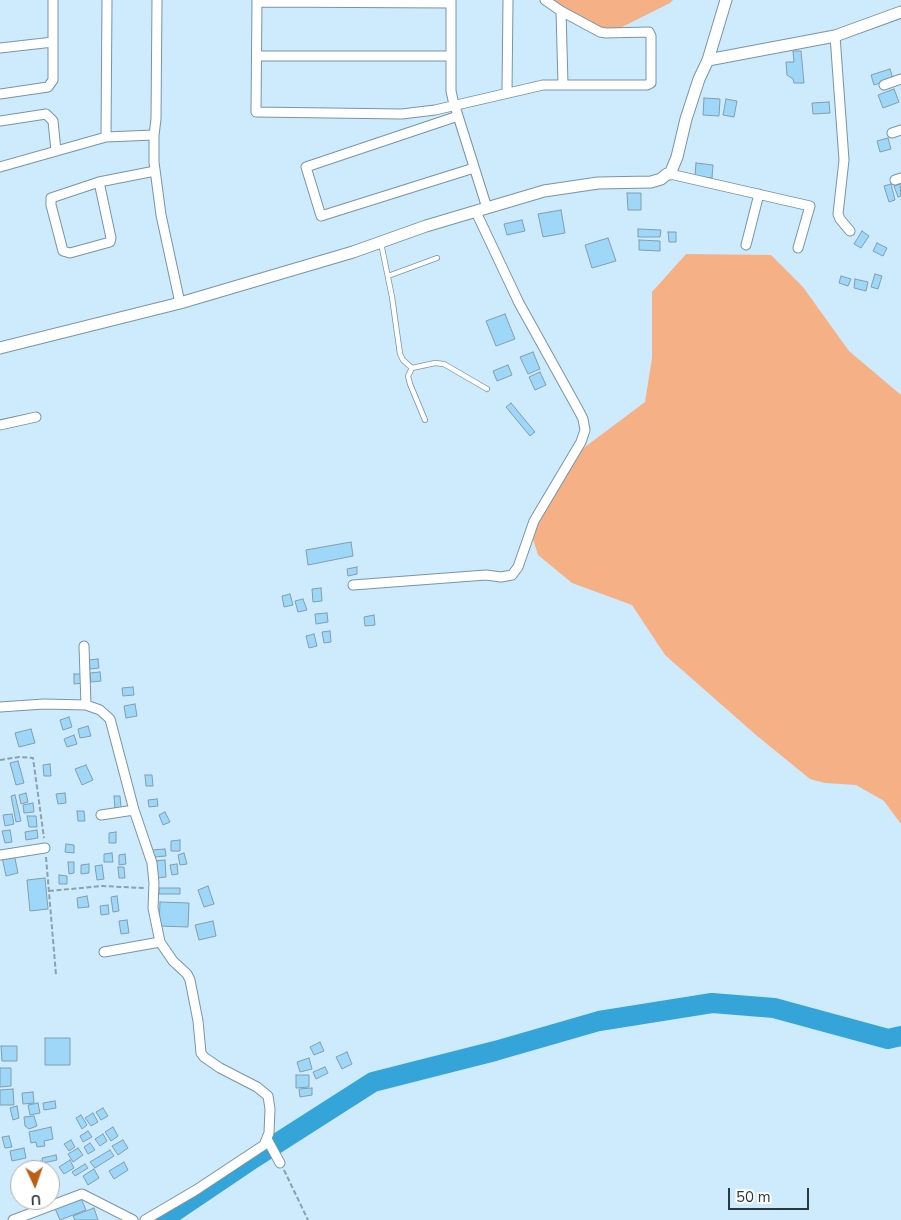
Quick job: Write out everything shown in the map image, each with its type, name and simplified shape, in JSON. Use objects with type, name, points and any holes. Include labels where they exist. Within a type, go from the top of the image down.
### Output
[{"type":"street","points":[[0,94],[48,87],[53,80],[53,0]]},
{"type":"street","points":[[106,137],[107,0]]},
{"type":"street","points":[[157,0],[155,171],[161,215],[180,303]]},
{"type":"street","points":[[507,93],[508,0]]},
{"type":"street","points":[[353,585],[486,575],[501,577],[512,575],[518,567],[534,521],[581,442],[585,430],[579,411],[520,303],[482,210],[474,168],[454,106],[451,91],[451,1],[257,1],[256,112],[402,114],[435,110],[454,106],[543,85],[650,84],[650,36],[648,32],[600,32],[545,0]]},
{"type":"street","points":[[670,174],[680,148],[686,119],[699,79],[708,60],[726,0]]},
{"type":"street","points":[[561,11],[563,84]]},
{"type":"street","points":[[708,60],[835,36],[901,12]]},
{"type":"street","points":[[835,36],[844,160],[838,214],[850,231]]},
{"type":"street","points":[[0,48],[53,42]]},
{"type":"street","points":[[256,56],[451,56]]},
{"type":"street","points":[[884,86],[901,79]]},
{"type":"street","points":[[0,122],[46,114],[53,121],[56,151]]},
{"type":"street","points":[[458,116],[306,167],[321,216],[474,168]]},
{"type":"street","points":[[0,167],[106,137],[154,135]]},
{"type":"street","points":[[99,182],[111,238],[110,242],[70,253],[63,251],[51,205],[51,198],[99,182],[155,171]]},
{"type":"street","points":[[0,348],[180,303],[353,252],[426,226],[518,198],[563,187],[598,183],[651,182],[670,174],[810,206],[798,248]]},
{"type":"street","points":[[746,245],[759,194]]},
{"type":"street","points":[[0,425],[36,417]]},
{"type":"street","points":[[84,646],[86,705]]},
{"type":"street","points":[[0,706],[86,705],[100,710],[110,719],[134,810],[152,863],[153,908],[160,942],[173,961],[187,974],[190,980],[198,1021],[201,1053],[204,1057],[257,1087],[268,1096],[270,1109],[268,1142],[280,1163]]},
{"type":"street","points":[[101,814],[134,810]]},
{"type":"street","points":[[0,855],[45,848]]},
{"type":"street","points":[[104,952],[160,942]]},
{"type":"street","points":[[145,1220],[196,1190],[268,1142]]},
{"type":"street","points":[[13,1220],[82,1194],[132,1220]]},
{"type":"lane","points":[[380,242],[388,276],[400,354],[412,368]]},
{"type":"lane","points":[[388,276],[436,258]]},
{"type":"lane","points":[[412,368],[435,363],[444,364],[487,388]]},
{"type":"lane","points":[[412,368],[408,376],[425,420]]},
{"type":"path","points":[[0,760],[19,756],[33,758],[45,848],[56,975]]},
{"type":"path","points":[[49,891],[102,886],[154,888]]},
{"type":"path","points":[[280,1163],[308,1220]]},
{"type":"shaded area","points":[[552,0],[673,0],[616,30],[590,26]]},
{"type":"shaded area","points":[[686,254],[771,255],[803,287],[849,351],[901,395],[901,824],[884,801],[856,785],[825,783],[810,779],[756,735],[665,655],[632,605],[572,583],[538,555],[531,533],[581,450],[645,402],[652,358],[652,292]]},
{"type":"building","points":[[793,51],[801,51],[804,83],[794,83],[793,79],[787,75],[786,62],[794,62]]},
{"type":"building","points":[[890,69],[893,79],[874,85],[871,75]]},
{"type":"building","points":[[894,89],[899,102],[883,108],[878,95]]},
{"type":"building","points":[[704,98],[720,99],[719,116],[703,115]]},
{"type":"building","points":[[726,99],[737,101],[734,117],[723,115]]},
{"type":"building","points":[[829,102],[830,113],[813,114],[812,103]]},
{"type":"building","points":[[888,138],[891,149],[880,152],[877,141]]},
{"type":"building","points":[[696,163],[713,165],[712,178],[695,176]]},
{"type":"building","points":[[891,184],[895,200],[889,202],[884,186]]},
{"type":"building","points":[[900,184],[901,196],[898,197],[894,186]]},
{"type":"building","points":[[627,193],[641,193],[641,210],[628,210]]},
{"type":"building","points":[[561,210],[565,233],[543,237],[538,214]]},
{"type":"building","points":[[522,220],[525,231],[507,235],[504,224]]},
{"type":"building","points":[[638,229],[661,230],[660,237],[638,237]]},
{"type":"building","points":[[862,231],[869,236],[861,248],[854,244]]},
{"type":"building","points":[[668,232],[676,232],[676,242],[669,242]]},
{"type":"building","points":[[608,238],[616,261],[592,268],[585,245]]},
{"type":"building","points":[[639,240],[660,241],[660,251],[639,250]]},
{"type":"building","points":[[877,243],[887,248],[883,256],[873,251]]},
{"type":"building","points":[[875,274],[882,276],[878,289],[871,287]]},
{"type":"building","points":[[841,276],[851,279],[848,286],[839,283]]},
{"type":"building","points":[[855,279],[868,282],[866,291],[854,288]]},
{"type":"building","points":[[505,314],[515,339],[496,346],[486,321]]},
{"type":"building","points":[[533,352],[540,369],[528,374],[520,357]]},
{"type":"building","points":[[508,365],[512,375],[497,381],[493,371]]},
{"type":"building","points":[[540,372],[546,385],[535,390],[529,377]]},
{"type":"building","points":[[511,403],[535,432],[530,436],[506,407]]},
{"type":"building","points":[[351,542],[353,556],[308,565],[306,550]]},
{"type":"building","points":[[357,567],[357,574],[348,576],[347,569]]},
{"type":"building","points":[[321,588],[322,601],[313,602],[312,589]]},
{"type":"building","points":[[290,594],[293,605],[284,607],[282,596]]},
{"type":"building","points":[[303,599],[307,610],[298,612],[295,601]]},
{"type":"building","points":[[327,613],[328,622],[316,624],[315,614]]},
{"type":"building","points":[[374,615],[375,625],[365,626],[364,617]]},
{"type":"building","points":[[330,631],[331,642],[324,643],[322,632]]},
{"type":"building","points":[[314,634],[317,646],[309,648],[306,636]]},
{"type":"building","points":[[98,659],[99,668],[90,669],[89,660]]},
{"type":"building","points":[[100,672],[101,681],[91,682],[90,673]]},
{"type":"building","points":[[74,674],[84,674],[85,683],[74,684]]},
{"type":"building","points":[[133,687],[134,695],[123,696],[122,688]]},
{"type":"building","points":[[135,704],[137,716],[126,718],[124,706]]},
{"type":"building","points":[[69,717],[72,727],[63,730],[60,720]]},
{"type":"building","points":[[88,726],[91,736],[80,738],[78,729]]},
{"type":"building","points":[[31,729],[35,743],[19,747],[15,733]]},
{"type":"building","points":[[74,735],[77,744],[67,747],[64,739]]},
{"type":"building","points":[[18,761],[24,783],[16,785],[10,763]]},
{"type":"building","points":[[50,764],[51,776],[44,776],[43,765]]},
{"type":"building","points":[[86,765],[93,780],[82,785],[75,769]]},
{"type":"building","points":[[145,775],[152,775],[153,786],[146,786]]},
{"type":"building","points":[[26,793],[28,802],[21,804],[19,795]]},
{"type":"building","points":[[65,793],[66,803],[58,804],[56,794]]},
{"type":"building","points":[[15,795],[21,821],[16,822],[11,796]]},
{"type":"building","points":[[114,796],[120,796],[121,808],[115,809]]},
{"type":"building","points":[[157,799],[158,806],[149,807],[148,800]]},
{"type":"building","points":[[33,803],[34,812],[24,813],[23,805]]},
{"type":"building","points":[[77,811],[84,811],[85,821],[78,821]]},
{"type":"building","points":[[165,812],[170,822],[163,825],[159,815]]},
{"type":"building","points":[[12,814],[14,824],[5,826],[3,815]]},
{"type":"building","points":[[27,816],[36,816],[37,827],[29,827]]},
{"type":"building","points":[[10,830],[12,842],[5,843],[2,831]]},
{"type":"building","points":[[37,830],[38,838],[26,840],[25,832]]},
{"type":"building","points":[[116,832],[116,843],[109,843],[109,833]]},
{"type":"building","points":[[180,840],[180,851],[171,851],[171,841]]},
{"type":"building","points":[[66,844],[74,845],[74,853],[65,852]]},
{"type":"building","points":[[165,849],[166,856],[153,857],[152,850]]},
{"type":"building","points":[[112,853],[113,862],[104,862],[104,854]]},
{"type":"building","points":[[184,853],[187,864],[180,865],[178,855]]},
{"type":"building","points":[[14,854],[18,873],[6,876],[2,857]]},
{"type":"building","points":[[125,854],[126,864],[119,865],[119,855]]},
{"type":"building","points":[[165,860],[166,877],[156,878],[154,861]]},
{"type":"building","points":[[68,862],[74,862],[74,873],[69,874]]},
{"type":"building","points":[[89,864],[89,873],[81,874],[81,865]]},
{"type":"building","points":[[177,864],[178,874],[172,875],[170,865]]},
{"type":"building","points":[[102,865],[104,879],[97,880],[95,866]]},
{"type":"building","points":[[118,867],[124,867],[125,878],[119,878]]},
{"type":"building","points":[[59,875],[67,876],[67,884],[59,884]]},
{"type":"building","points":[[45,878],[48,909],[30,911],[27,880]]},
{"type":"building","points":[[208,886],[214,904],[204,907],[198,890]]},
{"type":"building","points":[[159,888],[180,888],[180,894],[159,894]]},
{"type":"building","points":[[87,896],[89,907],[78,908],[77,898]]},
{"type":"building","points":[[117,896],[119,911],[113,912],[111,897]]},
{"type":"building","points":[[160,902],[189,903],[188,927],[159,926]]},
{"type":"building","points":[[108,905],[109,914],[101,915],[100,906]]},
{"type":"building","points":[[127,920],[129,933],[121,934],[119,921]]},
{"type":"building","points":[[213,921],[216,936],[199,940],[195,925]]},
{"type":"building","points":[[45,1038],[70,1038],[70,1065],[45,1065]]},
{"type":"building","points":[[320,1042],[324,1051],[314,1055],[310,1047]]},
{"type":"building","points":[[1,1046],[17,1046],[17,1061],[2,1061]]},
{"type":"building","points":[[347,1052],[352,1064],[342,1069],[336,1057]]},
{"type":"building","points":[[309,1058],[312,1069],[300,1072],[297,1062]]},
{"type":"building","points":[[325,1067],[328,1073],[316,1079],[313,1072]]},
{"type":"building","points":[[0,1068],[11,1068],[11,1086],[0,1087]]},
{"type":"building","points":[[296,1075],[309,1075],[309,1087],[296,1088]]},
{"type":"building","points":[[312,1088],[312,1095],[300,1097],[299,1089]]},
{"type":"building","points":[[13,1089],[14,1105],[0,1105],[0,1090]]},
{"type":"building","points":[[33,1092],[34,1103],[23,1104],[22,1093]]},
{"type":"building","points":[[55,1101],[56,1108],[44,1110],[43,1103]]},
{"type":"building","points":[[38,1103],[40,1113],[30,1115],[28,1105]]},
{"type":"building","points":[[17,1106],[19,1118],[13,1120],[10,1108]]},
{"type":"building","points":[[103,1108],[108,1116],[101,1120],[96,1112]]},
{"type":"building","points":[[93,1113],[98,1122],[91,1126],[85,1118]]},
{"type":"building","points":[[81,1115],[87,1125],[82,1129],[76,1118]]},
{"type":"building","points":[[34,1116],[37,1126],[29,1129],[25,1126],[24,1117]]},
{"type":"building","points":[[51,1127],[53,1139],[44,1141],[45,1146],[37,1147],[36,1142],[31,1143],[29,1132]]},
{"type":"building","points":[[113,1127],[118,1136],[111,1141],[105,1132]]},
{"type":"building","points":[[88,1131],[92,1137],[83,1142],[80,1136]]},
{"type":"building","points":[[103,1134],[107,1141],[100,1146],[95,1139]]},
{"type":"building","points":[[9,1136],[12,1147],[5,1148],[2,1137]]},
{"type":"building","points":[[71,1140],[75,1147],[69,1151],[64,1144]]},
{"type":"building","points":[[123,1140],[128,1148],[118,1155],[112,1146]]},
{"type":"building","points":[[90,1143],[95,1150],[88,1154],[84,1147]]},
{"type":"building","points":[[24,1148],[26,1158],[12,1160],[10,1151]]},
{"type":"building","points":[[78,1148],[83,1155],[73,1162],[68,1154]]},
{"type":"building","points":[[110,1150],[114,1156],[95,1168],[90,1162]]},
{"type":"building","points":[[56,1155],[57,1160],[42,1160],[42,1158]]},
{"type":"building","points":[[70,1160],[74,1168],[64,1174],[60,1166]]},
{"type":"building","points":[[124,1162],[128,1170],[114,1179],[109,1171]]},
{"type":"building","points":[[85,1164],[88,1168],[75,1176],[72,1172]]},
{"type":"building","points":[[94,1169],[99,1178],[88,1185],[83,1176]]},
{"type":"building","points":[[80,1196],[86,1210],[60,1220],[56,1210],[60,1210],[60,1204]]},
{"type":"building","points":[[94,1208],[98,1220],[75,1220],[73,1216]]},
{"type":"waterway","points":[[162,1220],[254,1158],[373,1082],[495,1051],[599,1021],[712,1003],[774,1008],[888,1039],[901,1036]]}]
